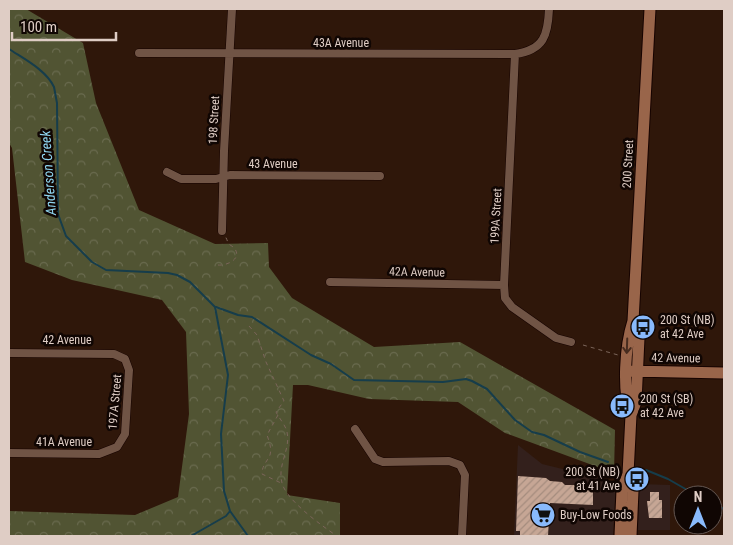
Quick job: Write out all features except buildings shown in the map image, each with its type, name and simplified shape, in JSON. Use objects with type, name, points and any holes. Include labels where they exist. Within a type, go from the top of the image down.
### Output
[{"type":"main road","name":"200 Street","points":[[620,536],[622,490],[628,474],[631,415],[636,402],[632,371],[638,338],[633,321],[650,9]]},
{"type":"main road","name":"42 Avenue","points":[[632,371],[724,373]]},
{"type":"main road","name":"200 Street","points":[[628,474],[633,491],[631,536]]},
{"type":"street","name":"198 Street","points":[[222,232],[232,9]]},
{"type":"street","name":"43A Avenue","points":[[139,53],[525,53],[546,37],[549,9]]},
{"type":"street","name":"199A Street","points":[[515,54],[504,285],[505,298],[512,307],[556,338],[571,342]]},
{"type":"street","name":"43 Avenue","points":[[168,172],[181,179],[216,179],[230,175],[380,176]]},
{"type":"street","name":"42A Avenue","points":[[330,282],[504,285]]},
{"type":"street","name":"42 Avenue","points":[[9,353],[114,354],[125,359]]},
{"type":"street","name":"197A Street","points":[[117,447],[125,434],[129,370],[125,359]]},
{"type":"street","points":[[355,429],[375,459],[383,462],[449,461],[460,465],[465,475],[462,536]]},
{"type":"street","name":"41A Avenue","points":[[9,453],[99,454],[117,447]]},
{"type":"path","points":[[218,265],[226,265],[235,259],[236,254],[235,249],[229,244],[222,232]]},
{"type":"path","points":[[249,326],[258,335],[266,362],[284,401],[276,412],[287,432],[287,446],[281,472],[282,484],[292,501],[320,525],[337,536]]},
{"type":"path","points":[[583,345],[618,354]]},
{"type":"path","points":[[278,415],[268,434],[271,448],[270,454],[263,466],[262,474],[282,484]]},
{"type":"shaded area","points":[[518,445],[542,464],[616,482],[613,536],[514,536]]},
{"type":"shaded area","points":[[639,484],[670,485],[670,530],[638,530]]},
{"type":"green space","points":[[9,9],[26,9],[83,43],[96,103],[139,210],[215,244],[268,243],[269,267],[292,298],[374,347],[460,342],[615,430],[614,473],[505,433],[458,402],[369,399],[308,385],[293,385],[287,495],[340,503],[340,536],[9,536],[9,511],[135,515],[178,497],[189,414],[186,332],[162,300],[72,280],[25,262],[12,148],[9,143]]},
{"type":"waterway","name":"Anderson Creek","points":[[9,49],[46,75],[54,87],[57,103],[58,214],[66,236],[92,262],[106,270],[177,275],[190,282],[215,307],[228,375],[221,434],[224,491],[230,511],[248,536]]},
{"type":"waterway","points":[[216,307],[238,315],[252,317],[311,355],[331,364],[354,380],[443,382],[466,379],[472,381],[487,389],[515,420],[532,432],[544,435],[580,452],[608,462]]},
{"type":"waterway","points":[[646,470],[678,485]]},
{"type":"waterway","points":[[191,536],[226,516],[230,511]]},
{"type":"place","name":"200 St (NB) at 42 Ave","points":[[643,327]]},
{"type":"place","name":"200 St (SB) at 42 Ave","points":[[622,406]]},
{"type":"place","name":"200 St (NB) at 41 Ave","points":[[637,479]]},
{"type":"place","name":"Buy-Low Foods","points":[[543,515]]}]
